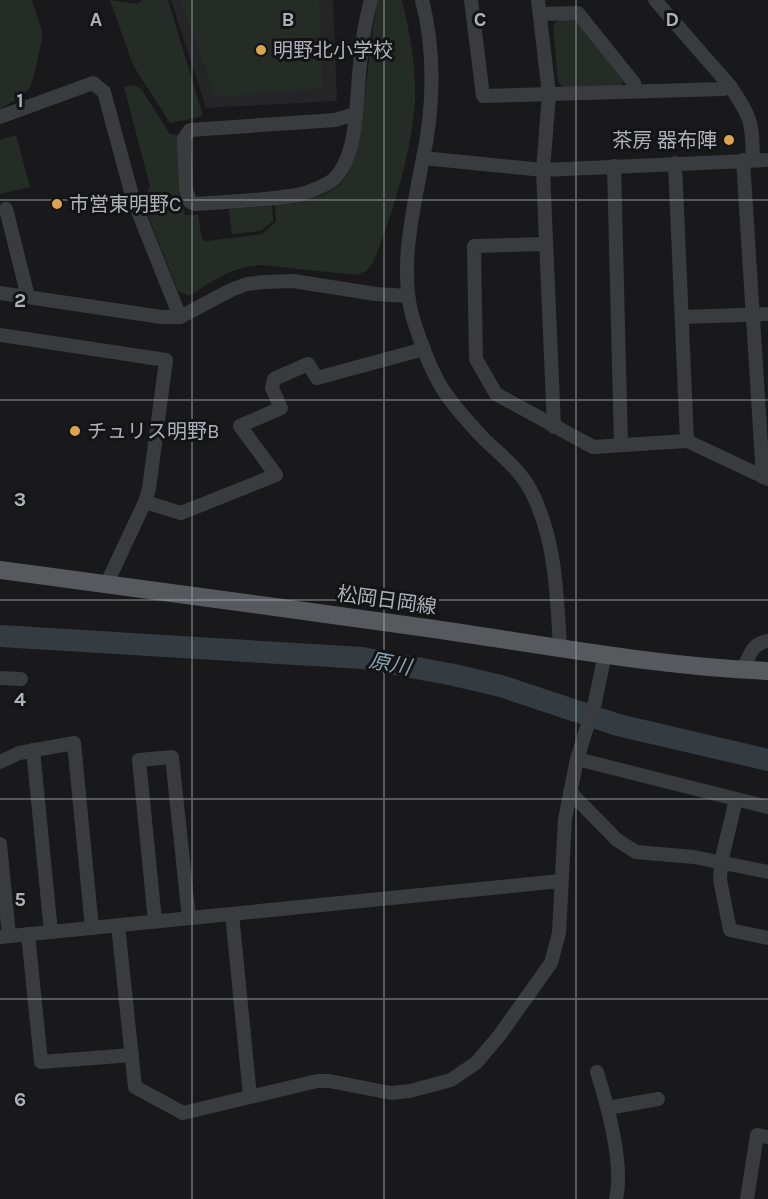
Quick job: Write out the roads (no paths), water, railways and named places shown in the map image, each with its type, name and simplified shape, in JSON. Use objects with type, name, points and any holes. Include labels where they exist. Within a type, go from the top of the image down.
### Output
[{"type":"main road","name":"松岡日岡線","points":[[0,570],[605,654],[768,671]]},
{"type":"street","points":[[355,114],[335,120],[190,130],[184,139],[186,189],[190,202],[195,204],[298,195],[333,181],[341,171],[349,152],[355,114],[361,53],[370,0]]},
{"type":"street","points":[[422,0],[428,39],[430,107],[423,158],[416,186],[406,276],[412,315],[424,349],[445,393],[484,438],[515,466],[534,496],[551,548],[560,648]]},
{"type":"street","points":[[471,0],[483,96],[730,87]]},
{"type":"street","points":[[538,0],[549,94],[543,170],[554,427]]},
{"type":"street","points":[[545,244],[474,246],[476,359],[496,394],[593,447],[687,441],[765,478],[753,314],[748,160],[752,123],[748,113],[730,87],[655,0]]},
{"type":"street","points":[[541,14],[578,13],[634,82],[634,91]]},
{"type":"street","points":[[0,117],[93,83],[104,92],[133,199],[180,317]]},
{"type":"street","points":[[423,158],[543,170],[768,160]]},
{"type":"street","points":[[675,163],[687,441]]},
{"type":"street","points":[[614,166],[621,445]]},
{"type":"street","points":[[6,209],[28,297]]},
{"type":"street","points":[[0,293],[128,313],[180,317],[231,290],[247,284],[264,282],[293,281],[376,294],[408,296]]},
{"type":"street","points":[[682,317],[768,314]]},
{"type":"street","points":[[0,334],[166,360],[145,502],[106,585]]},
{"type":"street","points":[[145,502],[181,513],[276,475],[240,426],[280,408],[272,386],[277,377],[308,364],[317,378],[424,349]]},
{"type":"street","points":[[743,670],[751,651],[760,642],[768,641]]},
{"type":"street","points":[[118,925],[135,1087],[183,1113],[317,1081],[391,1093],[410,1091],[461,1075],[476,1063],[499,1036],[551,963],[559,933],[565,819],[577,759],[595,702],[605,654]]},
{"type":"street","points":[[0,678],[21,679]]},
{"type":"street","points":[[0,762],[19,753],[74,743],[92,928]]},
{"type":"street","points":[[33,750],[51,932]]},
{"type":"street","points":[[155,921],[139,760],[172,757],[189,918]]},
{"type":"street","points":[[577,759],[768,807]]},
{"type":"street","points":[[570,792],[617,840],[636,852],[694,857],[768,872]]},
{"type":"street","points":[[736,800],[721,862],[720,880],[730,930],[768,938]]},
{"type":"street","points":[[0,844],[4,936],[561,881]]},
{"type":"street","points":[[232,914],[250,1096]]},
{"type":"street","points":[[28,934],[41,1062],[132,1055]]},
{"type":"street","points":[[597,1072],[608,1108],[620,1183],[616,1199]]},
{"type":"street","points":[[608,1108],[658,1100]]},
{"type":"street","points":[[747,1199],[757,1135],[768,1137]]},
{"type":"waterway","name":"原川","points":[[0,636],[362,658],[501,686],[618,725],[768,760]]},
{"type":"place","name":"明野北小学校","points":[[261,50]]},
{"type":"place","name":"茶房 器布陣","points":[[729,140]]},
{"type":"place","name":"市営東明野C","points":[[57,204]]},
{"type":"place","name":"チュリス明野B","points":[[75,431]]}]
